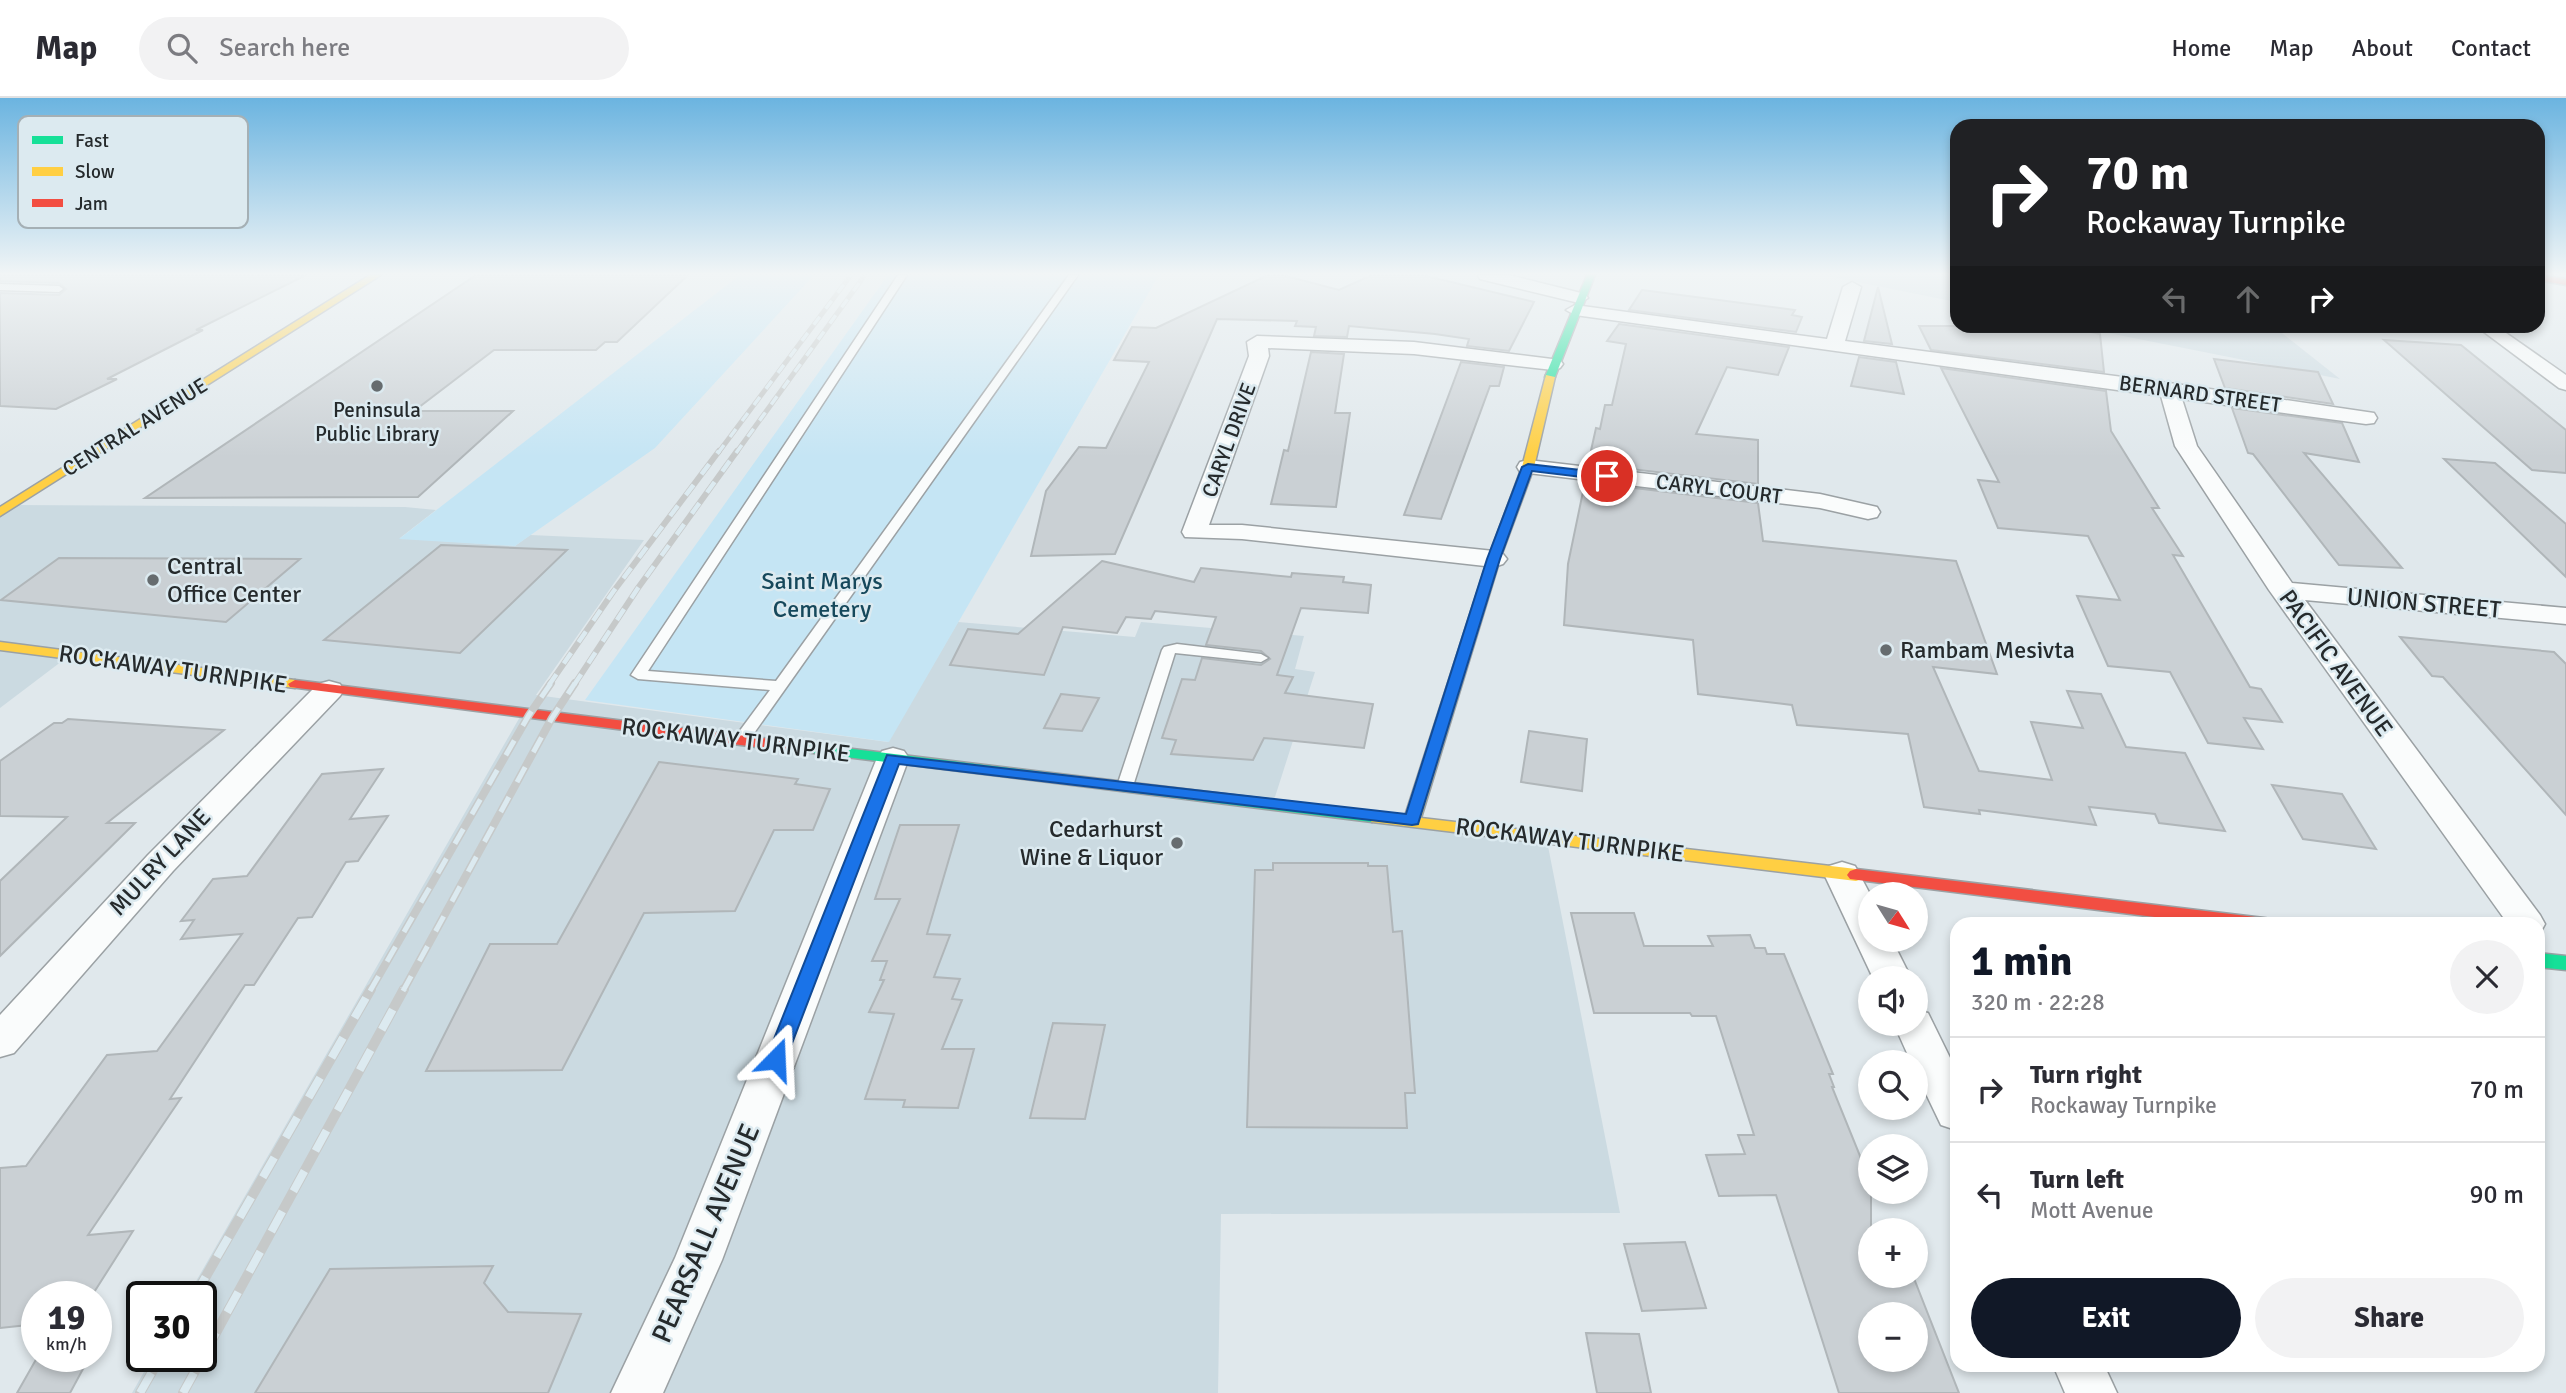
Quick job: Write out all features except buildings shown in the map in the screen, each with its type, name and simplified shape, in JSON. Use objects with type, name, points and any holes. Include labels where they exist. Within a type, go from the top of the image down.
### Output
[{"type":"street","name":"CENTRAL AVENUE","points":[[0,512],[281,335]]},
{"type":"street","points":[[1412,820],[1494,559],[1528,467],[1553,364],[1564,335]]},
{"type":"street","name":"BERNARD STREET","points":[[1780,335],[2366,418]]},
{"type":"street","points":[[1835,344],[1838,335]]},
{"type":"street","points":[[2498,335],[2566,384]]},
{"type":"street","name":"CARYL DRIVE","points":[[1494,559],[1242,532],[1194,532],[1259,356],[1257,342],[1414,348],[1553,364]]},
{"type":"street","name":"PACIFIC AVENUE","points":[[2169,389],[2186,446],[2282,590],[2522,917]]},
{"type":"street","name":"CARYL COURT","points":[[1528,467],[1820,501],[1868,512]]},
{"type":"street","name":"UNION STREET","points":[[2282,590],[2566,616]]},
{"type":"street","name":"ROCKAWAY TURNPIKE","points":[[0,646],[329,690],[2205,917]]},
{"type":"street","name":"MULRY LANE","points":[[0,1042],[87,939],[211,807],[329,690]]},
{"type":"street","name":"PEARSALL AVENUE","points":[[637,1393],[698,1261],[893,758]]},
{"type":"street","points":[[1842,874],[1858,907]]},
{"type":"street","points":[[1920,1036],[1950,1100]]},
{"type":"street","points":[[2081,1372],[2091,1393]]},
{"type":"lane","points":[[779,686],[638,675],[863,335]]},
{"type":"lane","points":[[741,740],[1031,335]]},
{"type":"lane","points":[[1125,786],[1169,650],[1177,648],[1261,658]]},
{"type":"shaded area","points":[[2121,335],[2285,335],[2340,379]]},
{"type":"shaded area","points":[[11,505],[405,507],[436,510],[400,538],[515,546],[530,535],[644,540],[536,695],[888,742],[958,622],[1135,637],[1141,622],[1304,636],[1295,669],[1315,672],[1274,800],[1547,841],[1620,1213],[1221,1214],[1218,1393],[132,1393],[144,1372],[217,1372],[217,1281],[196,1281],[521,715],[70,655],[0,708],[0,511]]},
{"type":"green space","points":[[662,335],[758,335],[655,448],[515,546],[399,539]]},
{"type":"green space","name":"Saint Marys Cemetery","points":[[845,335],[1124,335],[889,742],[585,700]]},
{"type":"railway","points":[[718,453],[806,335]]},
{"type":"railway","points":[[736,453],[821,335]]},
{"type":"railway","points":[[549,685],[613,592],[719,451]]},
{"type":"railway","points":[[574,685],[638,588],[737,451]]},
{"type":"railway","points":[[370,991],[529,715],[551,683]]},
{"type":"railway","points":[[403,991],[552,718],[575,683]]},
{"type":"railway","points":[[203,1281],[371,989]]},
{"type":"railway","points":[[183,1393],[404,989]]},
{"type":"railway","points":[[140,1393],[152,1372]]},
{"type":"traffic: fast","points":[[1550,377],[1567,335]]},
{"type":"traffic: fast","points":[[795,747],[1372,817]]},
{"type":"traffic: fast","points":[[2545,961],[2566,963]]},
{"type":"traffic: slow","points":[[0,512],[281,335]]},
{"type":"traffic: slow","points":[[1412,820],[1494,559],[1528,467],[1550,377]]},
{"type":"traffic: slow","points":[[0,646],[295,684]]},
{"type":"traffic: slow","points":[[1372,817],[1856,875]]},
{"type":"traffic: jam","points":[[295,684],[795,747]]},
{"type":"traffic: jam","points":[[1856,875],[2206,917]]},
{"type":"place","name":"Peninsula Public Library","points":[[377,386]]},
{"type":"place","name":"Central Office Center","points":[[153,580]]},
{"type":"place","name":"Rambam Mesivta","points":[[1886,650]]},
{"type":"place","name":"Cedarhurst Wine & Liquor","points":[[1177,843]]},
{"type":"route","points":[[776,1059],[893,758],[1412,820],[1494,559],[1528,467],[1607,476]]}]
